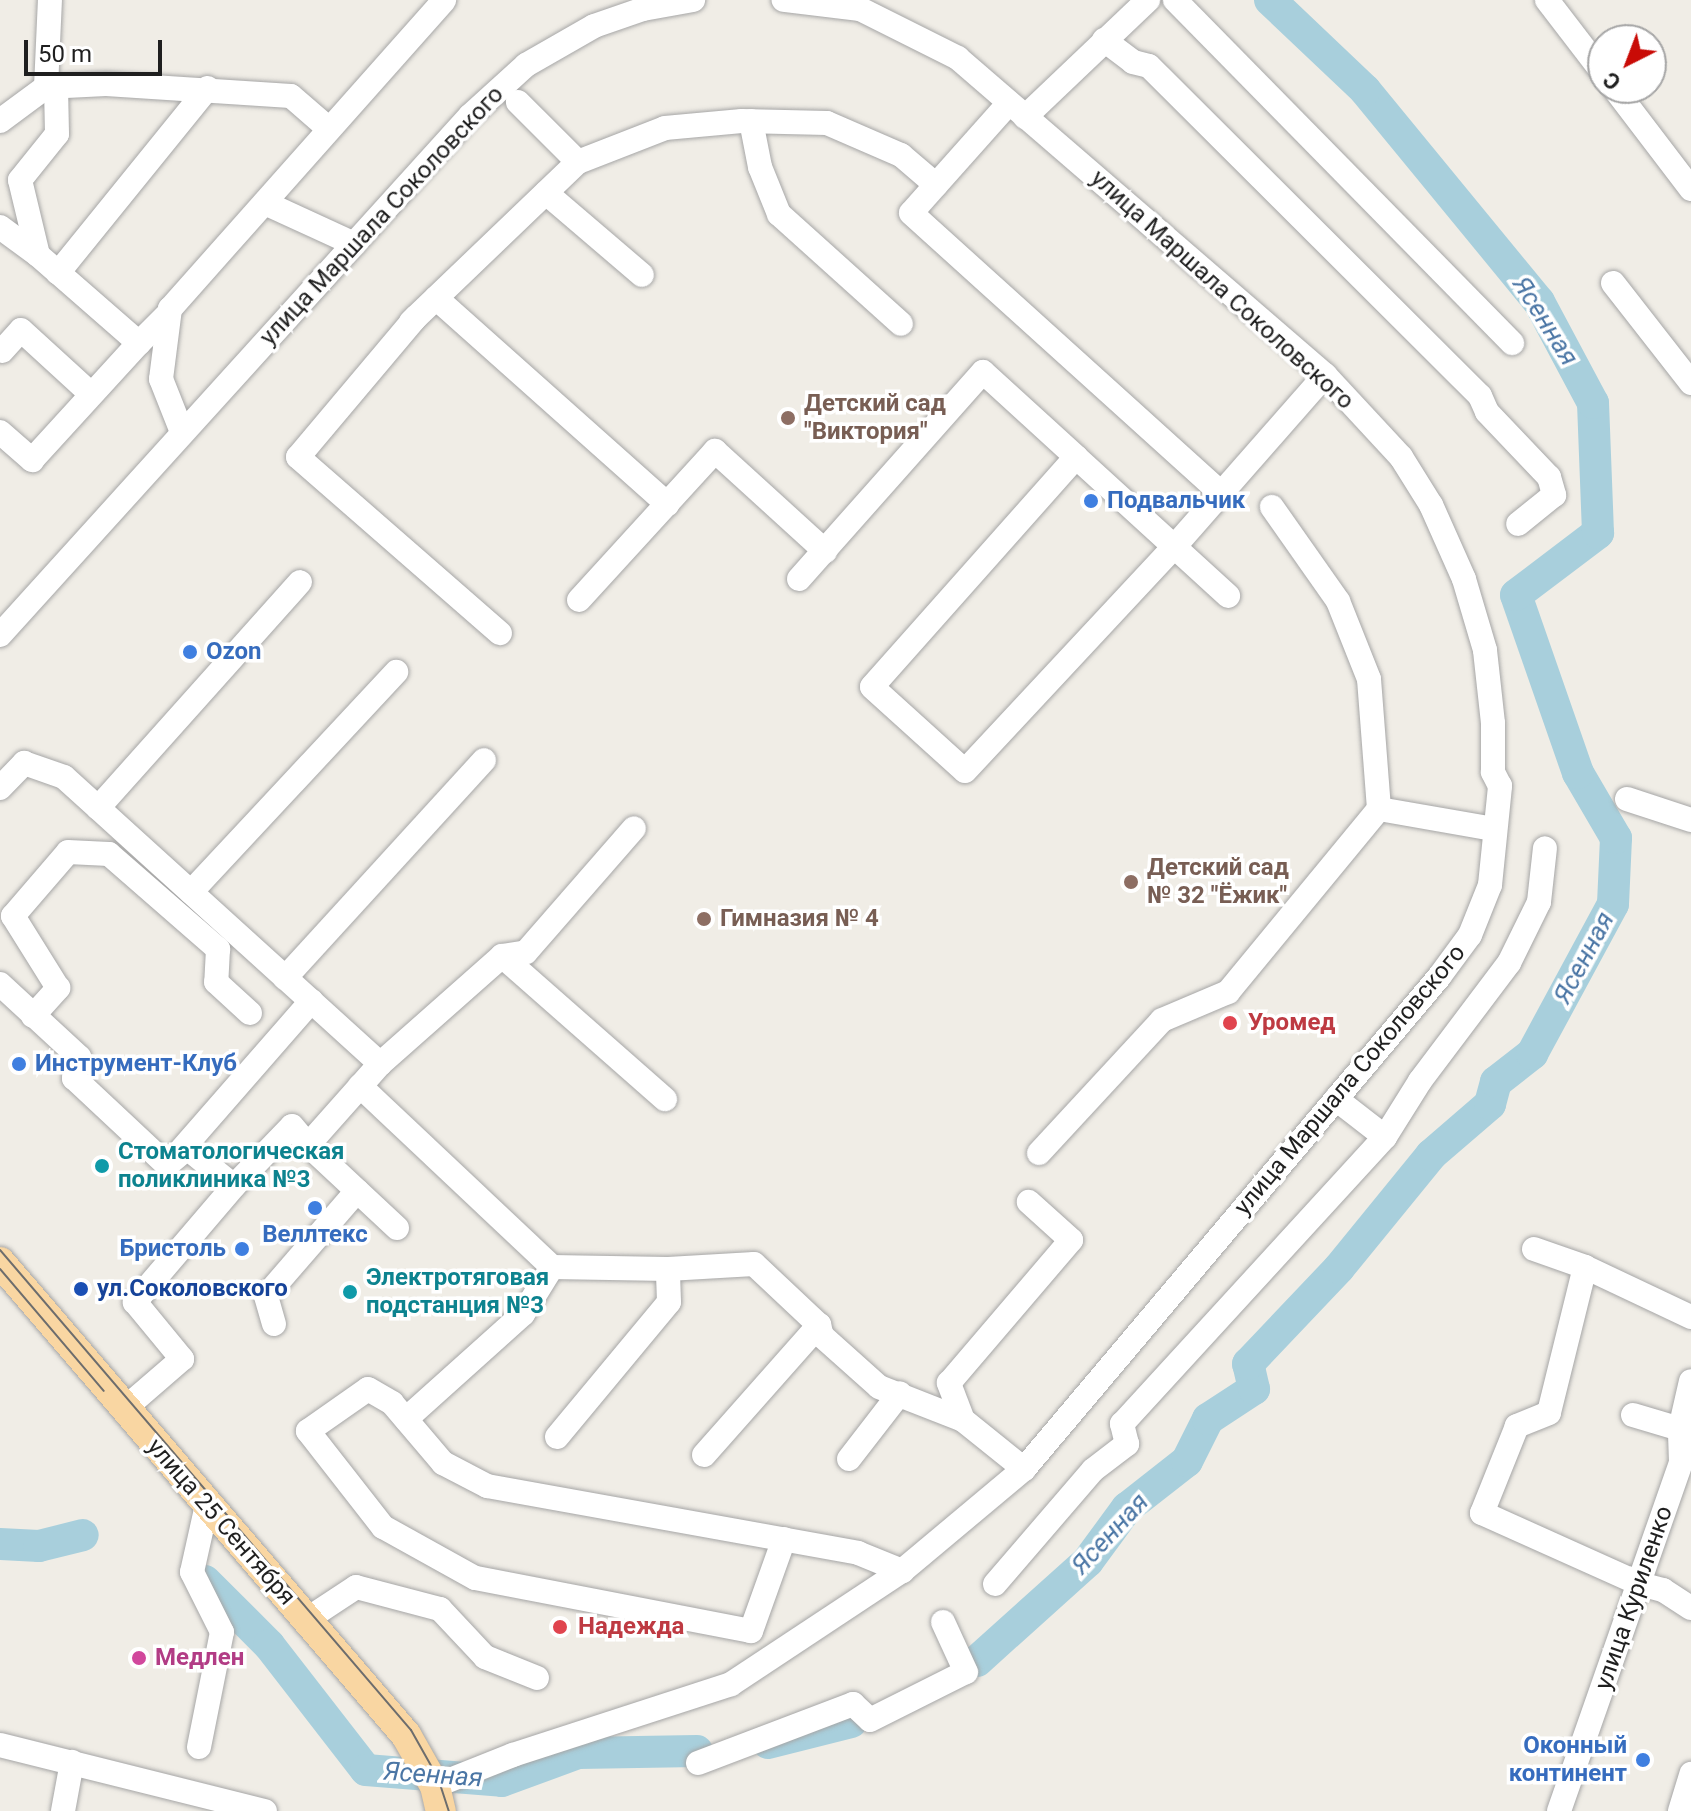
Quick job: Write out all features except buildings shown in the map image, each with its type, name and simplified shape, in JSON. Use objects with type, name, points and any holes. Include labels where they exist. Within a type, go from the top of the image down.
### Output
[{"type":"main road","name":"улица 25 Сентября","points":[[0,1262],[406,1735],[438,1792]]},
{"type":"street","points":[[38,255],[20,180],[57,134],[51,87],[50,0]]},
{"type":"street","points":[[0,432],[32,460],[169,313],[328,128],[444,0]]},
{"type":"street","name":"улица Маршала Соколовского","points":[[3,627],[470,116],[526,65],[594,26],[643,9],[690,0]]},
{"type":"street","name":"улица Маршала Соколовского","points":[[438,1792],[513,1755],[731,1684],[902,1571],[1024,1469],[1470,935],[1490,885],[1500,786],[1493,772],[1486,665],[1464,579],[1431,505],[1401,457],[1325,375],[958,58],[844,3],[784,0]]},
{"type":"street","points":[[1148,0],[1017,110],[936,185],[911,213],[1221,493]]},
{"type":"street","points":[[1175,0],[1512,343]]},
{"type":"street","points":[[1547,0],[1587,52]]},
{"type":"street","points":[[1104,40],[1133,62],[1149,66],[1480,396],[1487,412],[1549,477],[1554,495],[1518,524]]},
{"type":"street","points":[[0,121],[51,87],[106,84],[208,88],[291,96],[328,128]]},
{"type":"street","points":[[58,273],[208,88]]},
{"type":"street","points":[[518,102],[578,162]]},
{"type":"street","points":[[1626,104],[1691,189]]},
{"type":"street","points":[[500,633],[298,457],[414,320],[578,162],[665,128],[751,121],[827,123],[901,155],[936,185]]},
{"type":"street","points":[[751,121],[760,167],[779,214],[901,324]]},
{"type":"street","points":[[546,193],[642,275]]},
{"type":"street","points":[[265,203],[354,244]]},
{"type":"street","points":[[0,227],[38,255],[139,343]]},
{"type":"street","points":[[1613,283],[1691,383]]},
{"type":"street","points":[[436,298],[667,504]]},
{"type":"street","points":[[169,313],[161,379],[182,432]]},
{"type":"street","points":[[2,351],[21,330],[91,394]]},
{"type":"street","points":[[799,579],[983,372],[1228,596]]},
{"type":"street","points":[[1076,457],[872,687],[965,771],[1175,546],[1325,375]]},
{"type":"street","points":[[579,600],[715,451],[825,551]]},
{"type":"street","points":[[1039,1153],[1162,1020],[1228,992],[1379,809],[1369,679],[1338,601],[1272,507]]},
{"type":"street","points":[[98,808],[300,582]]},
{"type":"street","points":[[191,892],[396,672]]},
{"type":"street","points":[[285,978],[484,760]]},
{"type":"street","points":[[0,788],[24,763],[64,777],[380,1064]]},
{"type":"street","points":[[1627,799],[1691,820]]},
{"type":"street","points":[[1379,809],[1494,829]]},
{"type":"street","points":[[308,1145],[380,1064],[502,956],[526,952],[634,828]]},
{"type":"street","points":[[995,1584],[1093,1470],[1127,1444],[1122,1424],[1385,1137],[1420,1081],[1509,963],[1539,902],[1545,848]]},
{"type":"street","points":[[33,1016],[58,988],[13,916],[68,852],[109,854],[218,949],[216,982],[250,1013]]},
{"type":"street","points":[[502,956],[665,1099]]},
{"type":"street","points":[[0,984],[79,1057],[74,1078],[167,1165],[187,1148],[234,1186]]},
{"type":"street","points":[[173,1160],[311,1001]]},
{"type":"street","points":[[360,1086],[552,1267],[668,1269],[754,1264],[819,1325],[822,1336],[879,1387],[963,1420],[1024,1469]]},
{"type":"street","points":[[1336,1099],[1385,1137]]},
{"type":"street","points":[[124,1409],[182,1359],[135,1302],[234,1186],[292,1126],[308,1145],[397,1228]]},
{"type":"street","points":[[274,1324],[266,1296],[357,1191]]},
{"type":"street","points":[[963,1420],[949,1383],[1071,1240],[1029,1202]]},
{"type":"street","points":[[1534,1249],[1585,1267],[1691,1317]]},
{"type":"street","points":[[406,1419],[523,1314],[552,1267]]},
{"type":"street","points":[[1585,1267],[1549,1413],[1517,1426],[1482,1513],[1640,1584],[1663,1590],[1691,1608]]},
{"type":"street","points":[[557,1437],[669,1302],[668,1269]]},
{"type":"street","points":[[704,1455],[819,1325]]},
{"type":"street","name":"улица Куриленко","points":[[1559,1811],[1681,1462],[1691,1381]]},
{"type":"street","points":[[784,1539],[751,1631],[475,1578],[383,1527],[308,1431],[368,1389],[392,1403],[443,1463],[487,1486],[784,1539],[858,1553],[902,1571]]},
{"type":"street","points":[[849,1459],[900,1393]]},
{"type":"street","points":[[1633,1415],[1685,1433]]},
{"type":"street","points":[[199,1747],[222,1632],[192,1572],[207,1505]]},
{"type":"street","points":[[306,1620],[356,1587],[440,1609],[485,1657],[537,1678]]},
{"type":"street","points":[[698,1763],[853,1704],[870,1720],[966,1672],[943,1622]]},
{"type":"street","points":[[0,1745],[265,1811]]},
{"type":"street","points":[[63,1811],[72,1762]]},
{"type":"street","points":[[1680,1811],[1691,1774]]},
{"type":"waterway","name":"Ясенная","points":[[977,1661],[1088,1561],[1127,1508],[1187,1461],[1208,1419],[1254,1389],[1248,1364],[1339,1268],[1431,1155],[1490,1104],[1496,1082],[1532,1054],[1613,904],[1616,838],[1578,773],[1516,595],[1598,533],[1593,403],[1539,302],[1365,90],[1270,0]]},
{"type":"waterway","name":"Ясенная","points":[[0,1544],[39,1546],[83,1535]]},
{"type":"waterway","name":"Ясенная","points":[[205,1581],[269,1645],[366,1770],[502,1781],[578,1753],[697,1751]]},
{"type":"waterway","name":"Ясенная","points":[[768,1743],[851,1722]]},
{"type":"tram line","points":[[0,1250],[411,1730],[438,1778],[449,1811]]},
{"type":"tram line","points":[[0,1269],[104,1391]]},
{"type":"place","name":"Детский сад \"Виктория\"","points":[[788,418]]},
{"type":"place","name":"Подвальчик","points":[[1091,501]]},
{"type":"place","name":"Ozon","points":[[190,652]]},
{"type":"place","name":"Детский сад № 32 \"Ёжик\"","points":[[1131,882]]},
{"type":"place","name":"Гимназия № 4","points":[[704,919]]},
{"type":"place","name":"Уромед","points":[[1230,1023]]},
{"type":"place","name":"Инструмент-Клуб","points":[[19,1064]]},
{"type":"place","name":"Стоматологическая поликлиника №3","points":[[102,1166]]},
{"type":"place","name":"Веллтекс","points":[[315,1208]]},
{"type":"place","name":"Бристоль","points":[[242,1249]]},
{"type":"place","name":"ул.Соколовского","points":[[81,1289]]},
{"type":"place","name":"Электротяговая подстанция №3","points":[[350,1292]]},
{"type":"place","name":"Надежда","points":[[560,1627]]},
{"type":"place","name":"Медлен","points":[[139,1658]]},
{"type":"place","name":"Оконный континент","points":[[1643,1760]]}]
